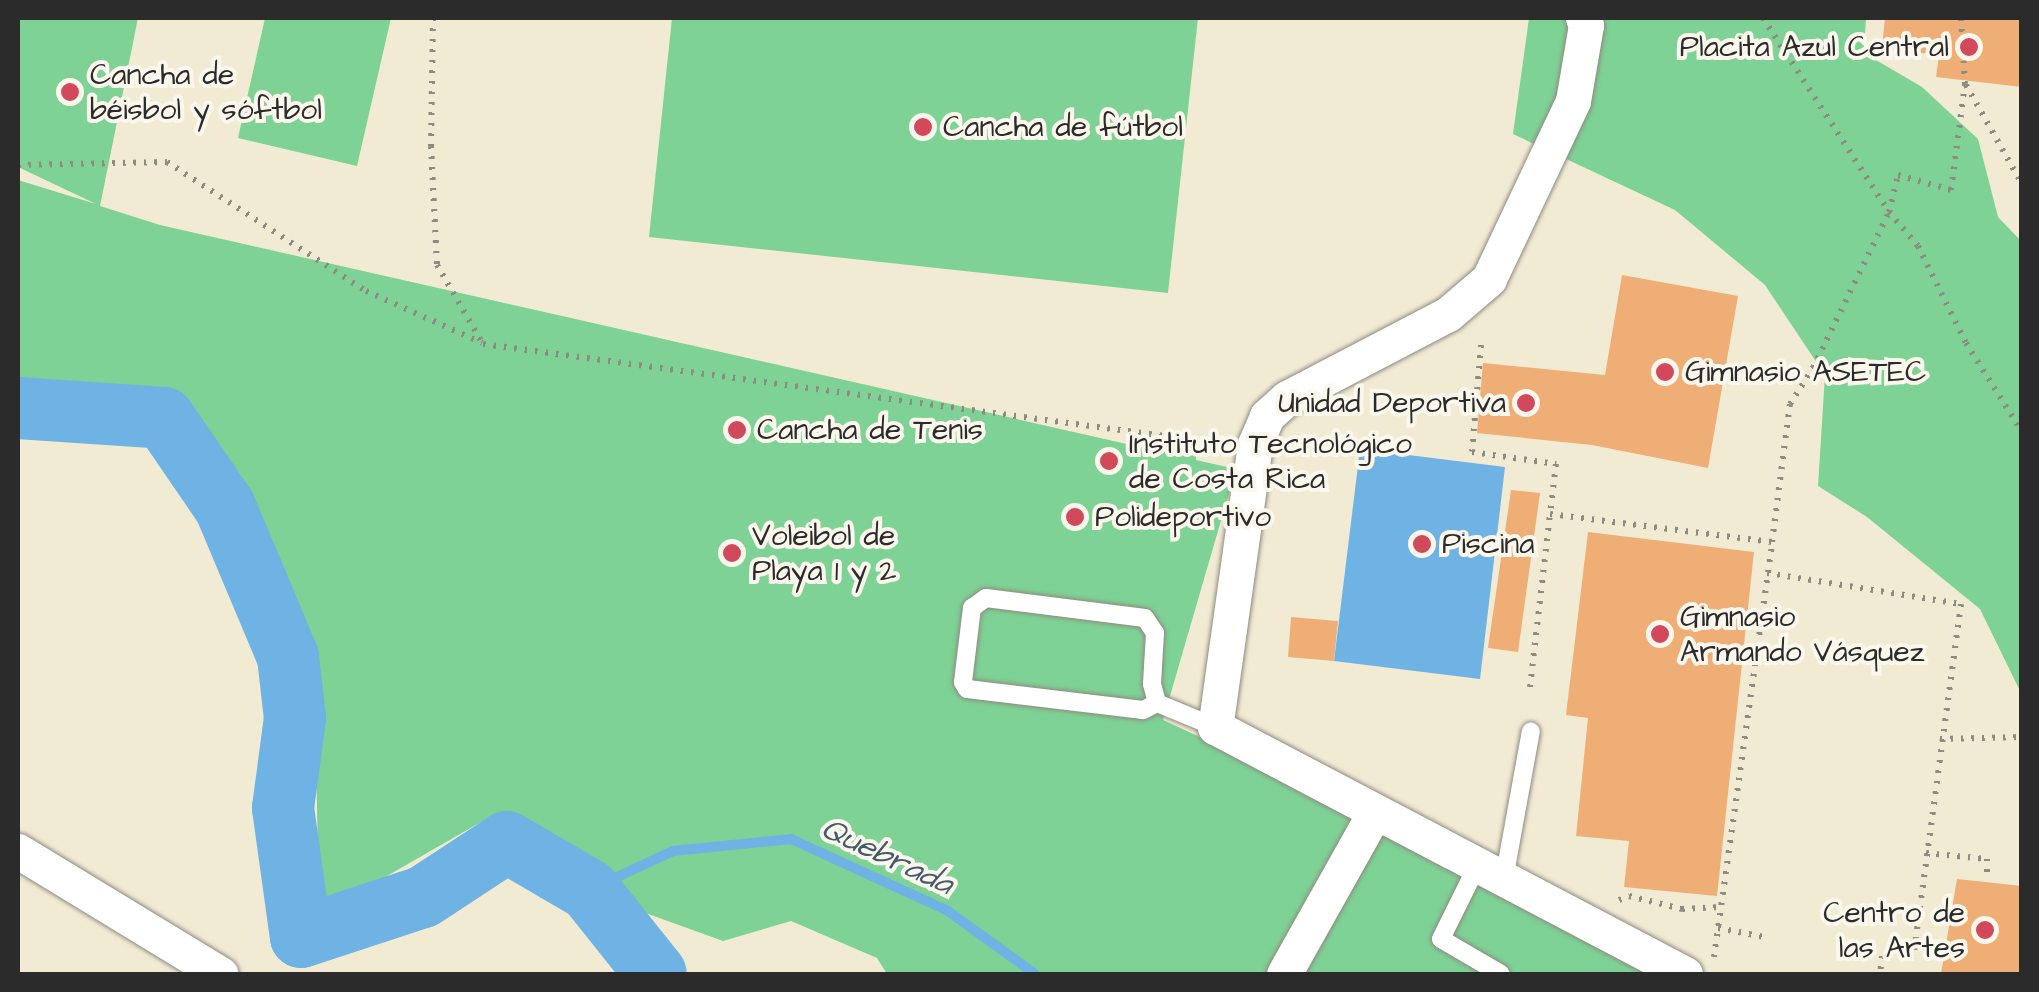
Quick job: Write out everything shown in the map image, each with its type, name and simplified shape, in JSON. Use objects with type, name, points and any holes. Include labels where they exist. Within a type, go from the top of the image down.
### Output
[{"type":"street","points":[[1583,18],[1586,25],[1574,101],[1489,279],[1448,314],[1287,398],[1267,416],[1256,444],[1215,727],[1490,872],[1698,970]]},
{"type":"street","points":[[1284,974],[1375,812]]},
{"type":"street","points":[[18,850],[220,974]]},
{"type":"lane","points":[[1157,703],[1152,684],[1155,633],[1145,618],[986,598],[972,608],[962,682],[967,690],[1142,710],[1157,703],[1215,727]]},
{"type":"lane","points":[[1502,974],[1442,939],[1490,872],[1530,730]]},
{"type":"path","points":[[433,18],[431,146],[437,266],[483,344]]},
{"type":"path","points":[[1762,18],[1889,212],[1918,246],[1966,343],[2022,432]]},
{"type":"path","points":[[1698,970],[1718,928],[1790,404],[1813,368],[1889,212],[1898,175],[1952,190],[1965,84],[1961,18]]},
{"type":"path","points":[[1965,84],[2022,184]]},
{"type":"path","points":[[18,166],[167,162],[366,291],[483,344],[1240,446],[1256,444]]},
{"type":"path","points":[[1481,345],[1472,452],[1556,464],[1530,688]]},
{"type":"path","points":[[1550,514],[1772,542]]},
{"type":"path","points":[[1767,573],[1961,604],[1913,958],[1882,956],[1880,974]]},
{"type":"path","points":[[1940,738],[2022,737]]},
{"type":"path","points":[[1926,853],[1987,859],[1987,872]]},
{"type":"path","points":[[1615,901],[1629,896],[1682,909],[1720,907]]},
{"type":"path","points":[[1718,928],[1764,937]]},
{"type":"green space","points":[[18,18],[138,18],[100,206],[160,225],[1140,447],[1196,454],[1196,460],[1236,469],[1163,720],[1466,860],[1685,974],[887,974],[877,958],[791,921],[723,941],[640,911],[538,831],[488,818],[319,915],[314,643],[184,410],[18,386],[18,180],[96,204],[18,167]]},
{"type":"green space","points":[[265,18],[391,18],[357,166],[238,138]]},
{"type":"green space","name":"Cancha de fútbol","points":[[672,18],[1198,18],[1168,293],[649,237]]},
{"type":"green space","points":[[1529,18],[1866,18],[1864,53],[1922,87],[1978,139],[1998,217],[2021,241],[2021,693],[1980,609],[1867,517],[1818,486],[1825,375],[1765,285],[1675,210],[1513,134]]},
{"type":"water","name":"Piscina","points":[[1360,449],[1505,467],[1480,679],[1334,661]]},
{"type":"building","points":[[1885,18],[2022,18],[2022,87],[1936,77],[1939,55],[1882,48]]},
{"type":"building","name":"Gimnasio ASETEC","points":[[1622,275],[1738,296],[1708,468],[1592,445],[1477,433],[1483,363],[1605,375]]},
{"type":"building","name":"Piscina","points":[[1511,490],[1540,493],[1518,652],[1488,648]]},
{"type":"building","points":[[1588,532],[1754,552],[1717,896],[1624,887],[1629,841],[1576,836],[1588,718],[1566,715]]},
{"type":"building","points":[[1291,617],[1338,621],[1334,661],[1288,657]]},
{"type":"building","name":"Centro de las Artes","points":[[1957,879],[2022,886],[2022,974],[1941,974]]},
{"type":"waterway","points":[[18,408],[164,418],[225,507],[288,657],[295,718],[283,808],[301,937],[423,897],[507,842],[589,890],[656,974]]},
{"type":"waterway","name":"Quebrada","points":[[589,890],[673,851],[791,839],[948,911],[1035,974]]},
{"type":"place","name":"Placita Azul Central","points":[[1969,47]]},
{"type":"place","name":"Cancha de béisbol y sóftbol","points":[[70,92]]},
{"type":"place","name":"Cancha de fútbol","points":[[923,127]]},
{"type":"place","name":"Gimnasio ASETEC","points":[[1665,372]]},
{"type":"place","name":"Unidad Deportiva","points":[[1526,403]]},
{"type":"place","name":"Cancha de Tenis","points":[[737,430]]},
{"type":"place","name":"Instituto Tecnológico de Costa Rica","points":[[1109,461]]},
{"type":"place","name":"Polideportivo","points":[[1075,517]]},
{"type":"place","name":"Piscina","points":[[1422,544]]},
{"type":"place","name":"Voleibol de Playa 1 y 2","points":[[732,553]]},
{"type":"place","name":"Gimnasio Armando Vásquez","points":[[1660,634]]},
{"type":"place","name":"Centro de las Artes","points":[[1985,930]]}]
